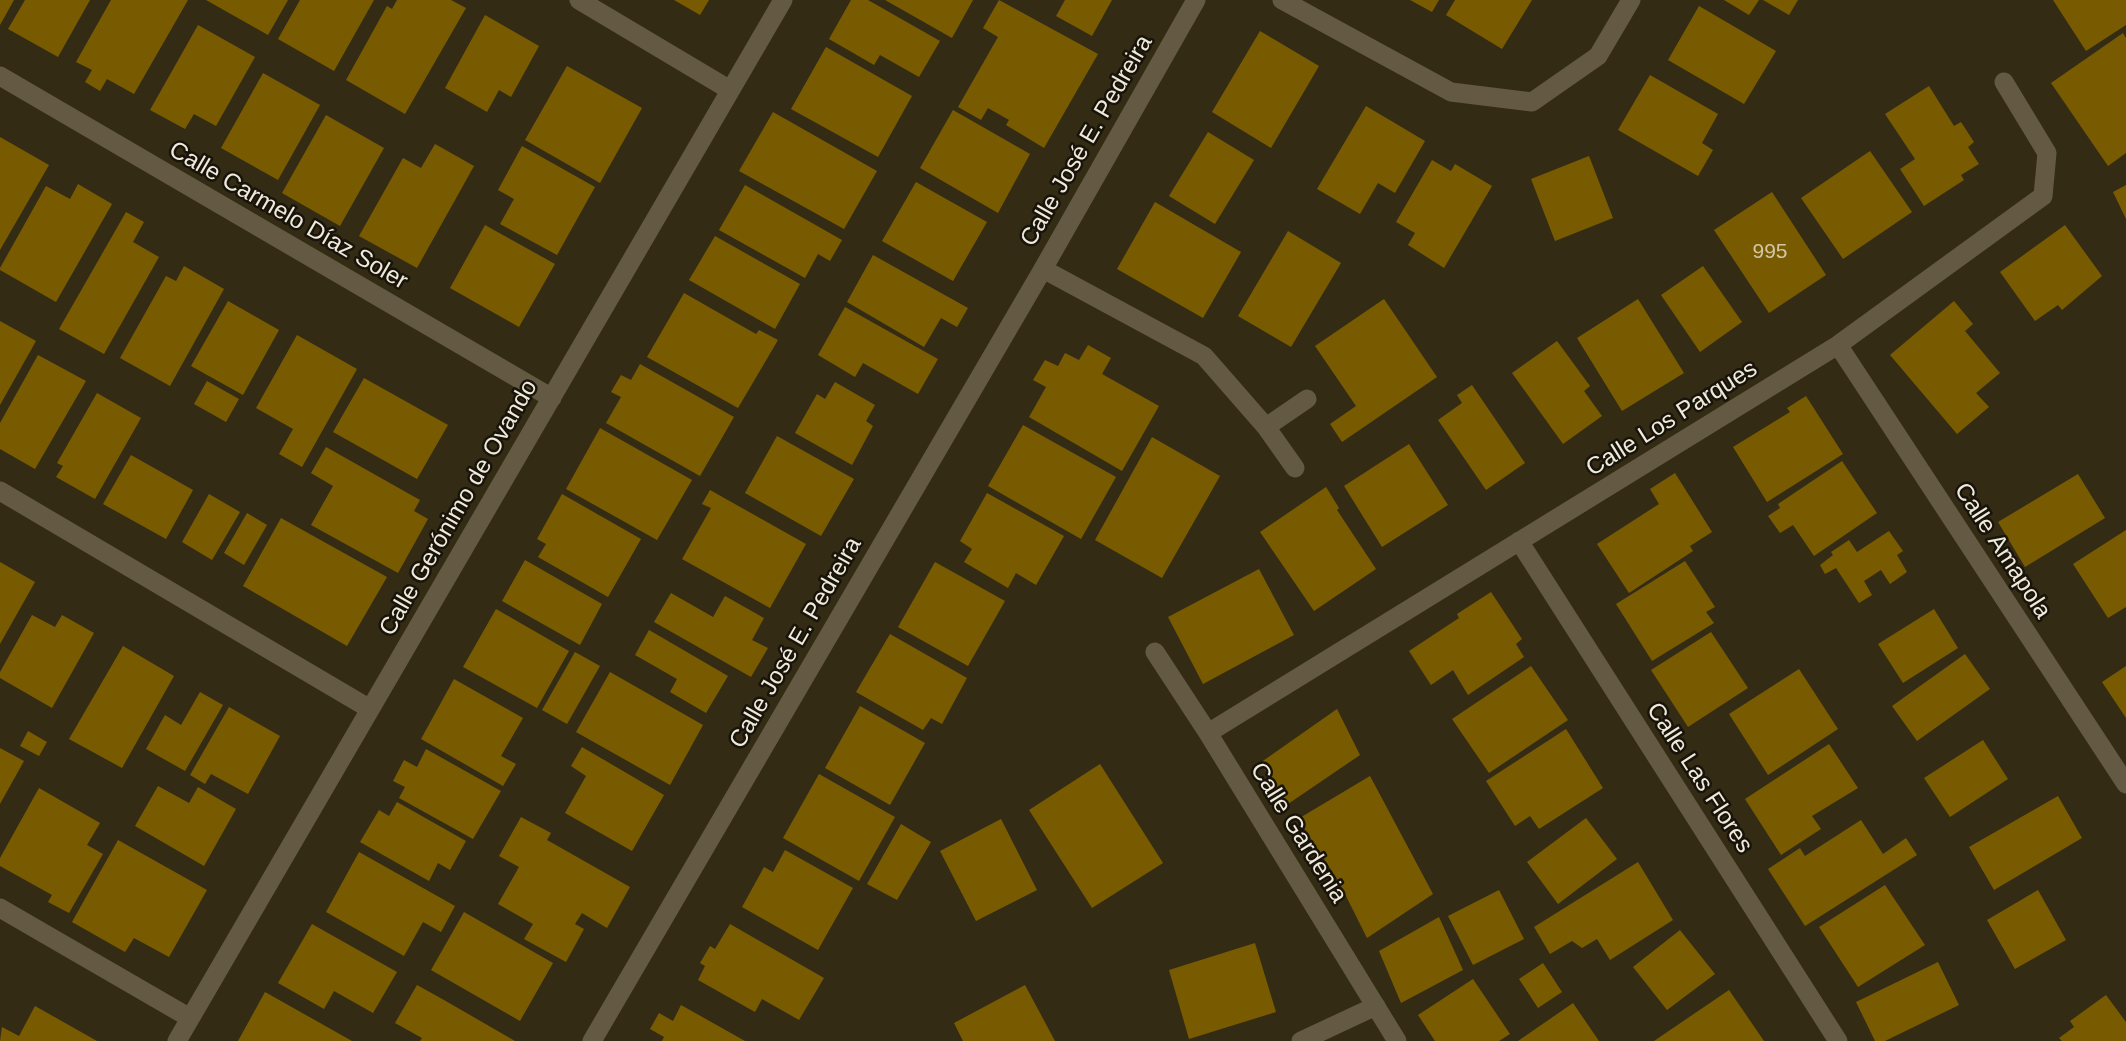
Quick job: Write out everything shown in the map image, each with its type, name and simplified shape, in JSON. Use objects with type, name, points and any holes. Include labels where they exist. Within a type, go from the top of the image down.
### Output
[{"type":"street","points":[[579,0],[730,90]]},
{"type":"street","name":"Calle Gerónimo de Ovando","points":[[177,1041],[783,0]]},
{"type":"street","name":"Calle José E. Pedreira","points":[[592,1041],[1196,0]]},
{"type":"street","points":[[1283,0],[1451,92],[1532,102],[1598,56],[1631,0]]},
{"type":"street","name":"Calle Carmelo Díaz Soler","points":[[0,76],[552,398]]},
{"type":"street","name":"Calle Los Parques","points":[[1208,733],[1838,345],[2043,196],[2047,153],[2004,82]]},
{"type":"street","name":"Calle José E. Pedreira","points":[[1042,269],[1204,356],[1266,427],[1295,468]]},
{"type":"street","name":"Calle Amapola","points":[[1838,345],[2126,784]]},
{"type":"street","points":[[1266,427],[1307,399]]},
{"type":"street","points":[[0,491],[370,709]]},
{"type":"street","name":"Calle Las Flores","points":[[1519,541],[1838,1041]]},
{"type":"street","name":"Calle Gardenia","points":[[1155,652],[1208,733],[1397,1041]]},
{"type":"street","points":[[0,908],[190,1018]]},
{"type":"street","points":[[1301,1041],[1376,1006]]},
{"type":"building","points":[[0,0],[14,0],[0,25]]},
{"type":"building","points":[[25,0],[90,0],[58,57],[8,29]]},
{"type":"building","points":[[111,0],[188,0],[134,94],[107,79],[100,91],[85,82],[92,70],[76,62]]},
{"type":"building","points":[[206,0],[288,0],[268,35]]},
{"type":"building","points":[[300,0],[374,0],[334,71],[278,39]]},
{"type":"building","points":[[397,0],[451,0],[466,8],[405,114],[346,80],[387,6],[392,9]]},
{"type":"building","points":[[674,0],[709,0],[700,15]]},
{"type":"building","points":[[851,0],[868,0],[940,41],[919,77],[880,55],[874,65],[829,39]]},
{"type":"building","points":[[885,0],[973,0],[952,38]]},
{"type":"building","points":[[999,0],[1098,54],[1044,148],[1006,125],[1009,120],[988,108],[981,120],[958,107],[998,37],[983,28]]},
{"type":"building","points":[[1065,0],[1112,0],[1092,36],[1056,16]]},
{"type":"building","points":[[1410,0],[1439,0],[1432,12]]},
{"type":"building","points":[[1455,0],[1532,0],[1502,49],[1446,15]]},
{"type":"building","points":[[1724,0],[1759,0],[1749,15]]},
{"type":"building","points":[[1763,0],[1798,0],[1789,15]]},
{"type":"building","points":[[2053,0],[2126,0],[2126,25],[2086,51]]},
{"type":"building","points":[[1699,6],[1776,51],[1744,104],[1668,60]]},
{"type":"building","points":[[485,15],[539,46],[511,97],[499,90],[487,112],[445,88]]},
{"type":"building","points":[[198,25],[255,57],[216,126],[194,114],[185,129],[150,110]]},
{"type":"building","points":[[1260,31],[1319,66],[1271,148],[1212,112]]},
{"type":"building","points":[[2123,33],[2126,38],[2126,153],[2108,166],[2051,83]]},
{"type":"building","points":[[826,47],[912,96],[878,157],[791,109]]},
{"type":"building","points":[[567,66],[642,108],[600,183],[525,140]]},
{"type":"building","points":[[263,73],[320,105],[278,180],[221,148]]},
{"type":"building","points":[[1650,75],[1718,114],[1702,143],[1713,150],[1698,176],[1618,130]]},
{"type":"building","points":[[1929,86],[1954,126],[1961,122],[1974,142],[1968,147],[1979,164],[1961,175],[1964,180],[1924,206],[1900,169],[1915,159],[1885,114]]},
{"type":"building","points":[[1366,106],[1425,141],[1395,193],[1378,183],[1360,214],[1317,189]]},
{"type":"building","points":[[953,110],[1030,154],[998,213],[920,168]]},
{"type":"building","points":[[773,112],[877,171],[844,229],[739,171]]},
{"type":"building","points":[[326,115],[384,148],[340,226],[282,193]]},
{"type":"building","points":[[1208,132],[1254,160],[1215,224],[1169,196]]},
{"type":"building","points":[[0,137],[49,165],[0,250]]},
{"type":"building","points":[[435,144],[474,166],[417,268],[359,236],[403,158],[421,168]]},
{"type":"building","points":[[522,146],[595,187],[557,255],[500,224],[514,199],[498,190]]},
{"type":"building","points":[[1870,151],[1912,212],[1843,259],[1801,198]]},
{"type":"building","points":[[1589,156],[1613,218],[1555,241],[1531,179]]},
{"type":"building","points":[[1432,160],[1451,171],[1455,164],[1492,186],[1444,268],[1408,245],[1415,233],[1396,222]]},
{"type":"building","points":[[916,182],[987,222],[953,281],[882,241]]},
{"type":"building","points":[[78,184],[112,204],[56,302],[0,268],[46,186],[70,199]]},
{"type":"building","points":[[745,185],[842,240],[830,261],[818,254],[805,278],[719,230]]},
{"type":"building","points":[[2126,185],[2126,219],[2113,192]]},
{"type":"building","points":[[1772,192],[1826,275],[1769,313],[1714,230]]},
{"type":"building","points":[[1155,202],[1241,252],[1203,318],[1117,269]]},
{"type":"building","points":[[126,212],[144,222],[133,242],[159,257],[104,354],[59,329]]},
{"type":"building","points":[[485,225],[555,264],[519,327],[450,288]]},
{"type":"building","points":[[2065,225],[2102,276],[2062,310],[2058,305],[2035,321],[2000,272]]},
{"type":"building","points":[[1288,231],[1341,263],[1291,347],[1238,316]]},
{"type":"building","points":[[715,236],[800,284],[775,329],[689,280]]},
{"type":"building","points":[[873,255],[968,308],[957,327],[941,318],[924,347],[847,302]]},
{"type":"building","points":[[184,266],[224,289],[170,386],[120,358],[166,276],[176,281]]},
{"type":"building","points":[[1703,266],[1742,322],[1700,352],[1661,295]]},
{"type":"building","points":[[684,293],[756,334],[759,330],[778,340],[738,408],[647,357]]},
{"type":"building","points":[[1384,299],[1437,377],[1342,442],[1330,424],[1356,406],[1315,346]]},
{"type":"building","points":[[1638,299],[1684,373],[1622,411],[1577,338]]},
{"type":"building","points":[[228,301],[279,330],[243,395],[191,366]]},
{"type":"building","points":[[1954,301],[1973,324],[1965,331],[2000,373],[1976,393],[1989,407],[1957,434],[1890,355]]},
{"type":"building","points":[[845,307],[938,359],[918,394],[863,363],[855,377],[818,355]]},
{"type":"building","points":[[0,321],[36,341],[0,405]]},
{"type":"building","points":[[297,335],[357,369],[302,467],[279,454],[293,429],[256,408]]},
{"type":"building","points":[[1557,341],[1590,386],[1584,391],[1602,416],[1563,444],[1512,373]]},
{"type":"building","points":[[1088,345],[1111,358],[1102,374],[1159,406],[1122,471],[1029,417],[1046,387],[1033,380],[1045,360],[1058,366],[1065,353],[1079,360]]},
{"type":"building","points":[[38,355],[86,381],[35,469],[0,449],[0,423]]},
{"type":"building","points":[[640,364],[734,417],[700,476],[606,423],[621,397],[611,392],[621,375],[631,380]]},
{"type":"building","points":[[364,378],[448,425],[417,479],[333,432]]},
{"type":"building","points":[[207,381],[239,399],[226,422],[194,404]]},
{"type":"building","points":[[835,382],[875,405],[866,421],[873,426],[852,465],[795,433],[817,394],[825,399]]},
{"type":"building","points":[[1472,385],[1525,463],[1486,490],[1438,420],[1462,403],[1457,395]]},
{"type":"building","points":[[97,393],[141,418],[95,499],[56,477],[63,466],[57,463]]},
{"type":"building","points":[[1806,396],[1843,454],[1767,502],[1733,447],[1790,412],[1787,408]]},
{"type":"building","points":[[1023,425],[1116,477],[1081,539],[988,486]]},
{"type":"building","points":[[600,428],[692,480],[657,540],[566,489]]},
{"type":"building","points":[[777,436],[854,479],[821,536],[745,493]]},
{"type":"building","points":[[1152,437],[1220,476],[1162,578],[1095,540]]},
{"type":"building","points":[[1409,444],[1448,505],[1382,547],[1344,486]]},
{"type":"building","points":[[326,447],[420,500],[414,511],[428,519],[398,573],[311,525],[333,486],[311,473]]},
{"type":"building","points":[[131,455],[193,490],[166,539],[103,504]]},
{"type":"building","points":[[1842,461],[1877,513],[1814,556],[1793,525],[1780,533],[1768,516],[1780,508],[1778,504]]},
{"type":"building","points":[[1675,473],[1712,532],[1690,546],[1693,551],[1629,593],[1597,544],[1659,504],[1650,489]]},
{"type":"building","points":[[2078,474],[2105,518],[2025,567],[1998,522]]},
{"type":"building","points":[[1326,487],[1339,508],[1337,510],[1376,569],[1314,611],[1260,532]]},
{"type":"building","points":[[710,490],[806,544],[770,608],[682,559],[711,508],[702,504]]},
{"type":"building","points":[[987,493],[1064,536],[1036,585],[1016,573],[1008,588],[964,562],[972,549],[960,541]]},
{"type":"building","points":[[209,494],[240,512],[212,560],[182,542]]},
{"type":"building","points":[[562,494],[641,539],[608,597],[538,557],[546,544],[537,539]]},
{"type":"building","points":[[247,513],[267,525],[244,565],[224,553]]},
{"type":"building","points":[[281,518],[387,577],[347,646],[243,586]]},
{"type":"building","points":[[2126,530],[2126,607],[2108,618],[2073,564]]},
{"type":"building","points":[[1889,531],[1903,551],[1897,555],[1907,572],[1890,584],[1881,570],[1864,581],[1872,595],[1859,603],[1836,568],[1825,574],[1820,565],[1833,555],[1831,552],[1849,540],[1857,552]]},
{"type":"building","points":[[525,560],[602,604],[580,645],[502,601]]},
{"type":"building","points":[[1685,561],[1715,607],[1706,612],[1714,623],[1652,661],[1616,604]]},
{"type":"building","points":[[0,562],[35,582],[0,644]]},
{"type":"building","points":[[935,562],[1005,601],[968,666],[898,627]]},
{"type":"building","points":[[1259,569],[1294,635],[1203,684],[1168,617]]},
{"type":"building","points":[[1491,592],[1522,639],[1516,644],[1524,657],[1468,695],[1453,670],[1431,685],[1409,651],[1459,618],[1457,614]]},
{"type":"building","points":[[671,593],[713,617],[725,596],[764,618],[752,640],[768,648],[751,677],[654,622]]},
{"type":"building","points":[[496,609],[569,651],[537,708],[463,667]]},
{"type":"building","points":[[1934,609],[1958,648],[1903,683],[1878,644]]},
{"type":"building","points":[[32,615],[55,627],[62,615],[94,633],[52,708],[0,678],[0,672]]},
{"type":"building","points":[[649,630],[728,676],[706,713],[670,692],[677,679],[635,655]]},
{"type":"building","points":[[1711,632],[1748,688],[1688,727],[1651,670]]},
{"type":"building","points":[[890,634],[967,678],[942,724],[931,718],[923,730],[856,692]]},
{"type":"building","points":[[123,646],[174,676],[122,768],[69,739]]},
{"type":"building","points":[[575,652],[600,666],[567,724],[542,710]]},
{"type":"building","points":[[1965,654],[1990,689],[1917,741],[1892,706]]},
{"type":"building","points":[[1531,666],[1568,720],[1489,773],[1452,719]]},
{"type":"building","points":[[2126,666],[2126,718],[2102,682]]},
{"type":"building","points":[[1799,669],[1838,729],[1768,775],[1729,714]]},
{"type":"building","points":[[610,672],[703,725],[670,785],[576,732]]},
{"type":"building","points":[[454,679],[523,718],[501,756],[516,764],[503,786],[421,739]]},
{"type":"building","points":[[200,692],[223,705],[185,771],[146,749],[165,715],[181,725]]},
{"type":"building","points":[[860,706],[925,743],[890,805],[825,768]]},
{"type":"building","points":[[229,707],[280,736],[248,794],[211,774],[205,784],[190,775]]},
{"type":"building","points":[[1337,709],[1360,755],[1288,804],[1260,763]]},
{"type":"building","points":[[1566,729],[1603,788],[1539,829],[1530,816],[1515,826],[1486,781]]},
{"type":"building","points":[[28,731],[47,742],[39,756],[20,746]]},
{"type":"building","points":[[1983,740],[2008,779],[1950,817],[1924,778]]},
{"type":"building","points":[[1829,744],[1858,788],[1812,816],[1821,829],[1781,855],[1745,799]]},
{"type":"building","points":[[582,747],[664,795],[632,851],[565,813],[586,776],[571,766]]},
{"type":"building","points":[[0,748],[24,761],[0,804]]},
{"type":"building","points":[[426,749],[501,791],[473,839],[399,798],[405,787],[393,781],[404,760],[417,767]]},
{"type":"building","points":[[1100,764],[1163,863],[1092,908],[1029,810]]},
{"type":"building","points":[[819,774],[895,817],[859,881],[783,838]]},
{"type":"building","points":[[1370,776],[1433,894],[1367,938],[1339,882],[1298,819]]},
{"type":"building","points":[[158,786],[189,803],[198,787],[236,809],[204,866],[135,826]]},
{"type":"building","points":[[39,788],[100,823],[87,845],[103,854],[69,913],[48,902],[52,895],[0,866],[0,858]]},
{"type":"building","points":[[2058,796],[2082,838],[1994,890],[1969,847]]},
{"type":"building","points":[[397,802],[466,841],[450,870],[438,863],[429,881],[360,842],[379,810],[389,816]]},
{"type":"building","points":[[521,817],[551,833],[547,840],[630,887],[607,928],[582,913],[575,924],[584,929],[566,962],[524,939],[533,924],[498,904],[519,867],[499,856]]},
{"type":"building","points":[[1586,818],[1617,859],[1558,904],[1527,862]]},
{"type":"building","points":[[1001,819],[1037,890],[976,921],[940,851]]},
{"type":"building","points":[[1861,820],[1883,854],[1906,838],[1917,855],[1805,926],[1768,869],[1800,848],[1805,856]]},
{"type":"building","points":[[901,824],[931,842],[897,900],[867,884]]},
{"type":"building","points":[[118,840],[207,890],[169,957],[134,938],[125,952],[72,922]]},
{"type":"building","points":[[785,850],[853,888],[818,950],[742,907],[764,867],[773,872]]},
{"type":"building","points":[[359,852],[455,906],[441,932],[423,922],[404,956],[326,912]]},
{"type":"building","points":[[1638,862],[1673,920],[1610,960],[1597,939],[1582,948],[1572,941],[1550,954],[1534,927]]},
{"type":"building","points":[[1885,885],[1925,945],[1858,987],[1819,927]]},
{"type":"building","points":[[1499,890],[1524,939],[1473,965],[1448,916]]},
{"type":"building","points":[[2038,890],[2066,940],[2015,969],[1987,920]]},
{"type":"building","points":[[464,912],[553,963],[520,1021],[431,970]]},
{"type":"building","points":[[1439,917],[1463,970],[1401,1003],[1379,951]]},
{"type":"building","points":[[312,924],[397,972],[373,1013],[334,991],[324,1009],[278,983]]},
{"type":"building","points":[[730,924],[824,978],[799,1020],[762,999],[755,1012],[698,980],[705,966],[700,963],[710,946],[715,949]]},
{"type":"building","points":[[1680,930],[1715,974],[1667,1010],[1633,967]]},
{"type":"building","points":[[1255,943],[1276,1012],[1189,1039],[1169,970]]},
{"type":"building","points":[[1938,962],[1959,1005],[1885,1041],[1875,1041],[1856,1002]]},
{"type":"building","points":[[1543,963],[1562,992],[1538,1008],[1519,979]]},
{"type":"building","points":[[1473,979],[1510,1034],[1499,1041],[1435,1041],[1418,1015]]},
{"type":"building","points":[[417,985],[515,1041],[420,1041],[422,1038],[395,1023]]},
{"type":"building","points":[[1025,985],[1055,1041],[963,1041],[954,1023]]},
{"type":"building","points":[[1729,990],[1764,1041],[1654,1041]]},
{"type":"building","points":[[265,992],[352,1041],[238,1041]]},
{"type":"building","points":[[2106,995],[2126,1022],[2126,1041],[2062,1041],[2059,1038],[2074,1027],[2070,1021]]},
{"type":"building","points":[[1573,1003],[1599,1041],[1518,1041]]},
{"type":"building","points":[[681,1005],[745,1041],[662,1041],[664,1037],[650,1029],[659,1013],[673,1021]]},
{"type":"building","points":[[35,1006],[97,1041],[0,1041],[2,1027],[19,1036]]}]
